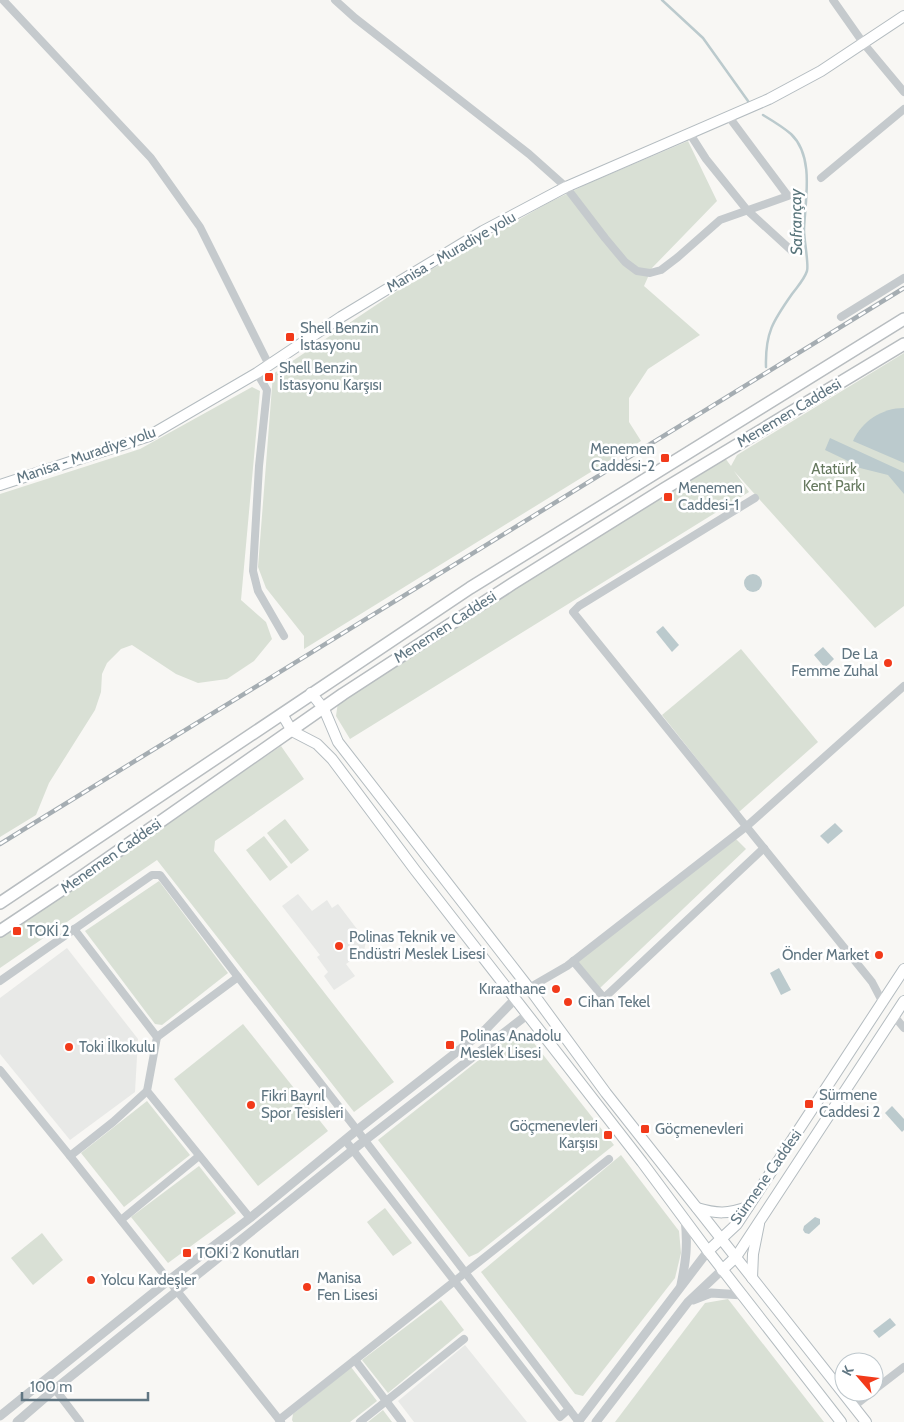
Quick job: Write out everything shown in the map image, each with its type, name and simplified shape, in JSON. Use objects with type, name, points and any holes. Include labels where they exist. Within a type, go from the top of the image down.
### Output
[{"type":"main road","name":"Manisa - Muradiye yolu","points":[[0,485],[149,436],[257,373],[341,317],[483,231],[566,186],[769,99],[822,71],[904,16]]},
{"type":"main road","name":"Menemen Caddesi","points":[[0,902],[470,588],[904,319]]},
{"type":"main road","name":"Menemen Caddesi","points":[[0,931],[47,902],[343,694],[512,584],[664,489],[904,344]]},
{"type":"main road","points":[[311,693],[324,709],[338,742],[529,988],[606,1093],[866,1422]]},
{"type":"main road","points":[[282,714],[292,731],[317,744],[332,759],[415,870],[685,1219],[708,1252],[841,1422]]},
{"type":"main road","name":"Sürmene Caddesi","points":[[708,1252],[720,1238],[737,1224],[904,969]]},
{"type":"main road","points":[[515,998],[529,988]]},
{"type":"main road","name":"Sürmene Caddesi","points":[[722,1270],[736,1257],[904,1001]]},
{"type":"main road","points":[[883,1003],[894,1016]]},
{"type":"main road","points":[[527,1015],[541,1005]]},
{"type":"main road","points":[[696,1208],[714,1213],[734,1212],[748,1207]]},
{"type":"main road","points":[[752,1278],[753,1254],[760,1218]]},
{"type":"street","points":[[3,0],[151,158],[200,227],[269,364]]},
{"type":"street","points":[[335,0],[355,18],[529,154],[566,186],[625,262],[637,271],[650,273],[662,270],[720,220],[788,196],[730,117]]},
{"type":"street","points":[[833,0],[864,44],[904,92]]},
{"type":"street","points":[[821,178],[904,109]]},
{"type":"street","points":[[690,134],[706,159],[747,210],[792,251]]},
{"type":"street","points":[[841,317],[904,278]]},
{"type":"street","points":[[257,373],[267,390],[259,466],[253,570],[258,591],[284,636]]},
{"type":"street","points":[[755,498],[578,606],[573,612],[872,982],[883,1003]]},
{"type":"street","points":[[529,988],[573,961],[747,826],[904,686]]},
{"type":"street","points":[[573,961],[604,998],[764,848]]},
{"type":"street","points":[[0,981],[152,875],[160,875],[578,1421]]},
{"type":"street","points":[[74,930],[158,1037]]},
{"type":"street","points":[[70,1156],[113,1122],[147,1091],[158,1037],[238,977]]},
{"type":"street","points":[[0,1416],[486,1029],[515,998]]},
{"type":"street","points":[[17,1422],[55,1389],[364,1141],[527,1015]]},
{"type":"street","points":[[894,1016],[904,1028]]},
{"type":"street","points":[[0,1070],[280,1421],[464,1272],[609,1159]]},
{"type":"street","points":[[147,1091],[250,1218]]},
{"type":"street","points":[[345,1140],[560,1417],[569,1410]]},
{"type":"street","points":[[121,1220],[198,1156]]},
{"type":"street","points":[[680,1290],[687,1256],[685,1219]]},
{"type":"street","name":"Sürmene Caddesi","points":[[578,1421],[708,1252]]},
{"type":"street","name":"Sürmene Caddesi","points":[[596,1422],[688,1302],[722,1270]]},
{"type":"street","points":[[688,1302],[711,1294],[743,1295]]},
{"type":"street","points":[[360,1422],[464,1339]]},
{"type":"street","points":[[355,1360],[402,1422]]},
{"type":"street","points":[[884,1382],[904,1367]]},
{"type":"street","points":[[55,1389],[80,1422]]},
{"type":"street","points":[[854,1406],[859,1402]]},
{"type":"shaded area","points":[[904,408],[904,463],[853,441],[862,427],[874,417],[888,410]]},
{"type":"shaded area","points":[[830,438],[904,472],[904,494],[888,475],[856,467],[825,450]]},
{"type":"shaded area","points":[[753,574],[759,577],[762,583],[759,589],[753,592],[747,589],[744,583],[747,577]]},
{"type":"shaded area","points":[[663,626],[679,645],[672,652],[656,632]]},
{"type":"shaded area","points":[[823,647],[834,659],[825,668],[814,655]]},
{"type":"shaded area","points":[[835,823],[843,831],[828,844],[820,836]]},
{"type":"shaded area","name":"Polinas Teknik ve Endüstri Meslek Lisesi","points":[[298,894],[312,911],[327,900],[332,908],[338,904],[366,941],[364,951],[346,964],[355,976],[334,990],[324,976],[328,972],[317,957],[320,955],[282,906]]},
{"type":"shaded area","name":"Toki İlkokulu","points":[[67,948],[138,1039],[135,1092],[70,1140],[0,1054],[0,998]]},
{"type":"shaded area","points":[[779,968],[791,990],[781,995],[770,973]]},
{"type":"shaded area","points":[[892,1106],[904,1119],[904,1130],[902,1132],[885,1113]]},
{"type":"shaded area","points":[[815,1217],[820,1219],[820,1224],[809,1234],[805,1233],[803,1230],[804,1226]]},
{"type":"shaded area","points":[[890,1318],[896,1325],[879,1338],[873,1331]]},
{"type":"shaded area","points":[[465,1345],[527,1422],[414,1422],[398,1401]]},
{"type":"green space","points":[[688,141],[717,201],[652,268],[644,286],[700,335],[648,369],[629,398],[629,422],[641,441],[304,649],[304,636],[266,588],[258,567],[273,374],[418,277],[548,203],[589,183]]},
{"type":"green space","name":"Atatürk Kent Parkı","points":[[904,353],[904,606],[875,628],[734,471],[749,492],[350,739],[336,716],[338,702],[722,454],[731,466],[737,455]]},
{"type":"green space","points":[[252,387],[260,391],[241,600],[266,622],[272,639],[254,661],[227,679],[198,683],[176,674],[132,645],[121,649],[107,663],[102,674],[101,692],[95,710],[49,783],[36,815],[0,837],[0,494],[140,449]]},
{"type":"green space","points":[[741,649],[818,742],[739,812],[662,715]]},
{"type":"green space","points":[[281,746],[304,779],[215,841],[214,851],[394,1082],[354,1112],[157,860],[0,968],[0,937]]},
{"type":"green space","points":[[285,819],[309,850],[291,864],[267,833]]},
{"type":"green space","points":[[264,836],[288,867],[270,881],[246,850]]},
{"type":"green space","points":[[736,839],[746,849],[600,988],[577,961]]},
{"type":"green space","points":[[159,881],[228,973],[162,1025],[155,1024],[85,931]]},
{"type":"green space","name":"Fikri Bayrıl Spor Tesisleri","points":[[243,1024],[328,1131],[258,1186],[174,1079]]},
{"type":"green space","points":[[521,1031],[526,1033],[614,1145],[478,1253],[469,1257],[378,1140],[514,1032]]},
{"type":"green space","points":[[147,1101],[190,1155],[124,1207],[81,1153]]},
{"type":"green space","points":[[621,1155],[679,1231],[681,1253],[675,1278],[583,1396],[575,1394],[481,1272]]},
{"type":"green space","points":[[199,1166],[236,1213],[168,1263],[131,1217]]},
{"type":"green space","points":[[385,1208],[412,1243],[393,1256],[367,1222]]},
{"type":"green space","points":[[42,1233],[63,1260],[33,1285],[11,1258]]},
{"type":"green space","points":[[728,1299],[824,1422],[615,1422],[705,1303]]},
{"type":"green space","points":[[441,1300],[464,1330],[388,1393],[362,1360]]},
{"type":"green space","points":[[351,1367],[377,1401],[350,1422],[293,1422],[293,1414]]},
{"type":"green space","points":[[383,1410],[392,1422],[368,1422]]},
{"type":"waterway","name":"Safrançay","points":[[662,0],[703,38],[748,101]]},
{"type":"waterway","name":"Safrançay","points":[[763,115],[788,131],[798,143],[803,154],[807,179],[804,230],[807,271],[771,328],[767,345],[766,367]]},
{"type":"railway","points":[[0,844],[904,288]]},
{"type":"place","name":"Shell Benzin İstasyonu","points":[[290,337]]},
{"type":"place","name":"Shell Benzin İstasyonu Karşısı","points":[[269,377]]},
{"type":"place","name":"Menemen Caddesi-2","points":[[665,458]]},
{"type":"place","name":"Menemen Caddesi-1","points":[[668,497]]},
{"type":"place","name":"De La Femme Zuhal","points":[[888,663]]},
{"type":"place","name":"TOKİ 2","points":[[17,931]]},
{"type":"place","name":"Polinas Teknik ve Endüstri Meslek Lisesi","points":[[339,946]]},
{"type":"place","name":"Önder Market","points":[[879,955]]},
{"type":"place","name":"Kıraathane","points":[[556,989]]},
{"type":"place","name":"Cihan Tekel","points":[[568,1002]]},
{"type":"place","name":"Polinas Anadolu Meslek Lisesi","points":[[450,1045]]},
{"type":"place","name":"Toki İlkokulu","points":[[69,1047]]},
{"type":"place","name":"Sürmene Caddesi 2","points":[[809,1104]]},
{"type":"place","name":"Fikri Bayrıl Spor Tesisleri","points":[[251,1105]]},
{"type":"place","name":"Göçmenevleri","points":[[645,1129]]},
{"type":"place","name":"Göçmenevleri Karşısı","points":[[608,1135]]},
{"type":"place","name":"TOKİ 2 Konutları","points":[[187,1253]]},
{"type":"place","name":"Yolcu Kardeşler","points":[[91,1280]]},
{"type":"place","name":"Manisa Fen Lisesi","points":[[307,1287]]}]
